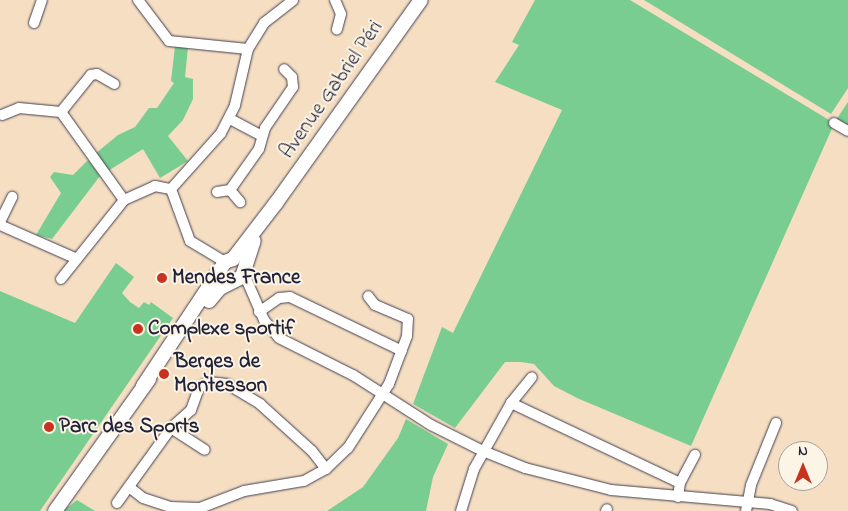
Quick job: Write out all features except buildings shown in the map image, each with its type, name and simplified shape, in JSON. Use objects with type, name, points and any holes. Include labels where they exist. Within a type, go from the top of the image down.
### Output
[{"type":"main road","name":"Avenue Gabriel Péri","points":[[233,270],[249,248],[276,203],[421,0]]},
{"type":"main road","points":[[55,511],[143,386],[233,270]]},
{"type":"main road","points":[[47,511],[86,465]]},
{"type":"street","points":[[34,24],[42,0]]},
{"type":"street","points":[[138,0],[169,41],[248,49]]},
{"type":"street","points":[[171,189],[181,174],[211,147],[230,119],[240,89],[248,49],[264,23],[293,0]]},
{"type":"street","points":[[335,0],[341,14],[337,29]]},
{"type":"street","points":[[217,192],[230,190],[259,149],[262,136],[293,88],[292,76],[284,69]]},
{"type":"street","points":[[61,112],[91,75],[97,74],[114,84]]},
{"type":"street","points":[[2,115],[19,108],[61,112],[124,200]]},
{"type":"street","points":[[230,119],[262,136]]},
{"type":"street","points":[[834,123],[848,132]]},
{"type":"street","points":[[61,279],[124,200],[155,186],[171,189]]},
{"type":"street","points":[[171,189],[190,241],[233,270],[279,338],[382,393],[431,425],[483,451],[525,468],[582,484],[746,507],[770,504],[792,511]]},
{"type":"street","points":[[230,190],[240,202]]},
{"type":"street","points":[[12,197],[0,224],[77,259]]},
{"type":"street","points":[[129,487],[144,498],[170,507],[200,508],[244,491],[304,481],[326,468],[348,448],[396,371],[402,350],[408,319],[376,305],[368,296]]},
{"type":"street","points":[[261,310],[278,298],[290,297],[402,350]]},
{"type":"street","points":[[461,511],[469,481],[483,451],[511,403],[532,377]]},
{"type":"street","points":[[117,503],[171,428],[191,410],[199,388],[208,382],[221,382],[276,417],[326,468]]},
{"type":"street","points":[[511,403],[680,483]]},
{"type":"street","points":[[746,507],[776,423]]},
{"type":"street","points":[[171,428],[205,450]]},
{"type":"street","points":[[678,497],[680,483],[695,455]]},
{"type":"green space","points":[[535,0],[630,0],[834,123],[848,102],[848,131],[834,124],[691,446],[577,398],[554,386],[534,364],[521,362],[505,362],[455,428],[413,404],[442,327],[453,333],[562,110],[495,82],[519,45],[512,42]]},
{"type":"green space","points":[[644,0],[848,0],[848,88],[831,114]]},
{"type":"green space","points":[[175,46],[188,47],[185,77],[193,79],[193,99],[183,120],[168,136],[188,161],[160,178],[143,149],[108,171],[95,154],[118,135],[135,127],[149,108],[157,108],[174,83],[171,81]]},
{"type":"green space","points":[[88,160],[100,176],[52,239],[36,235],[61,193],[50,177],[54,172],[73,175]]},
{"type":"green space","name":"Parc des Sports","points":[[116,263],[134,277],[122,293],[130,302],[139,308],[144,302],[149,305],[151,302],[173,318],[40,511],[0,511],[0,291],[75,323]]},
{"type":"green space","points":[[406,419],[448,444],[433,477],[426,511],[327,511],[363,487],[398,438]]},
{"type":"green space","points":[[77,500],[95,511],[63,511]]},
{"type":"place","name":"Mendes France","points":[[162,278]]},
{"type":"place","name":"Complexe sportif","points":[[138,329]]},
{"type":"place","name":"Berges de Montesson","points":[[164,374]]},
{"type":"place","name":"Parc des Sports","points":[[49,427]]}]
